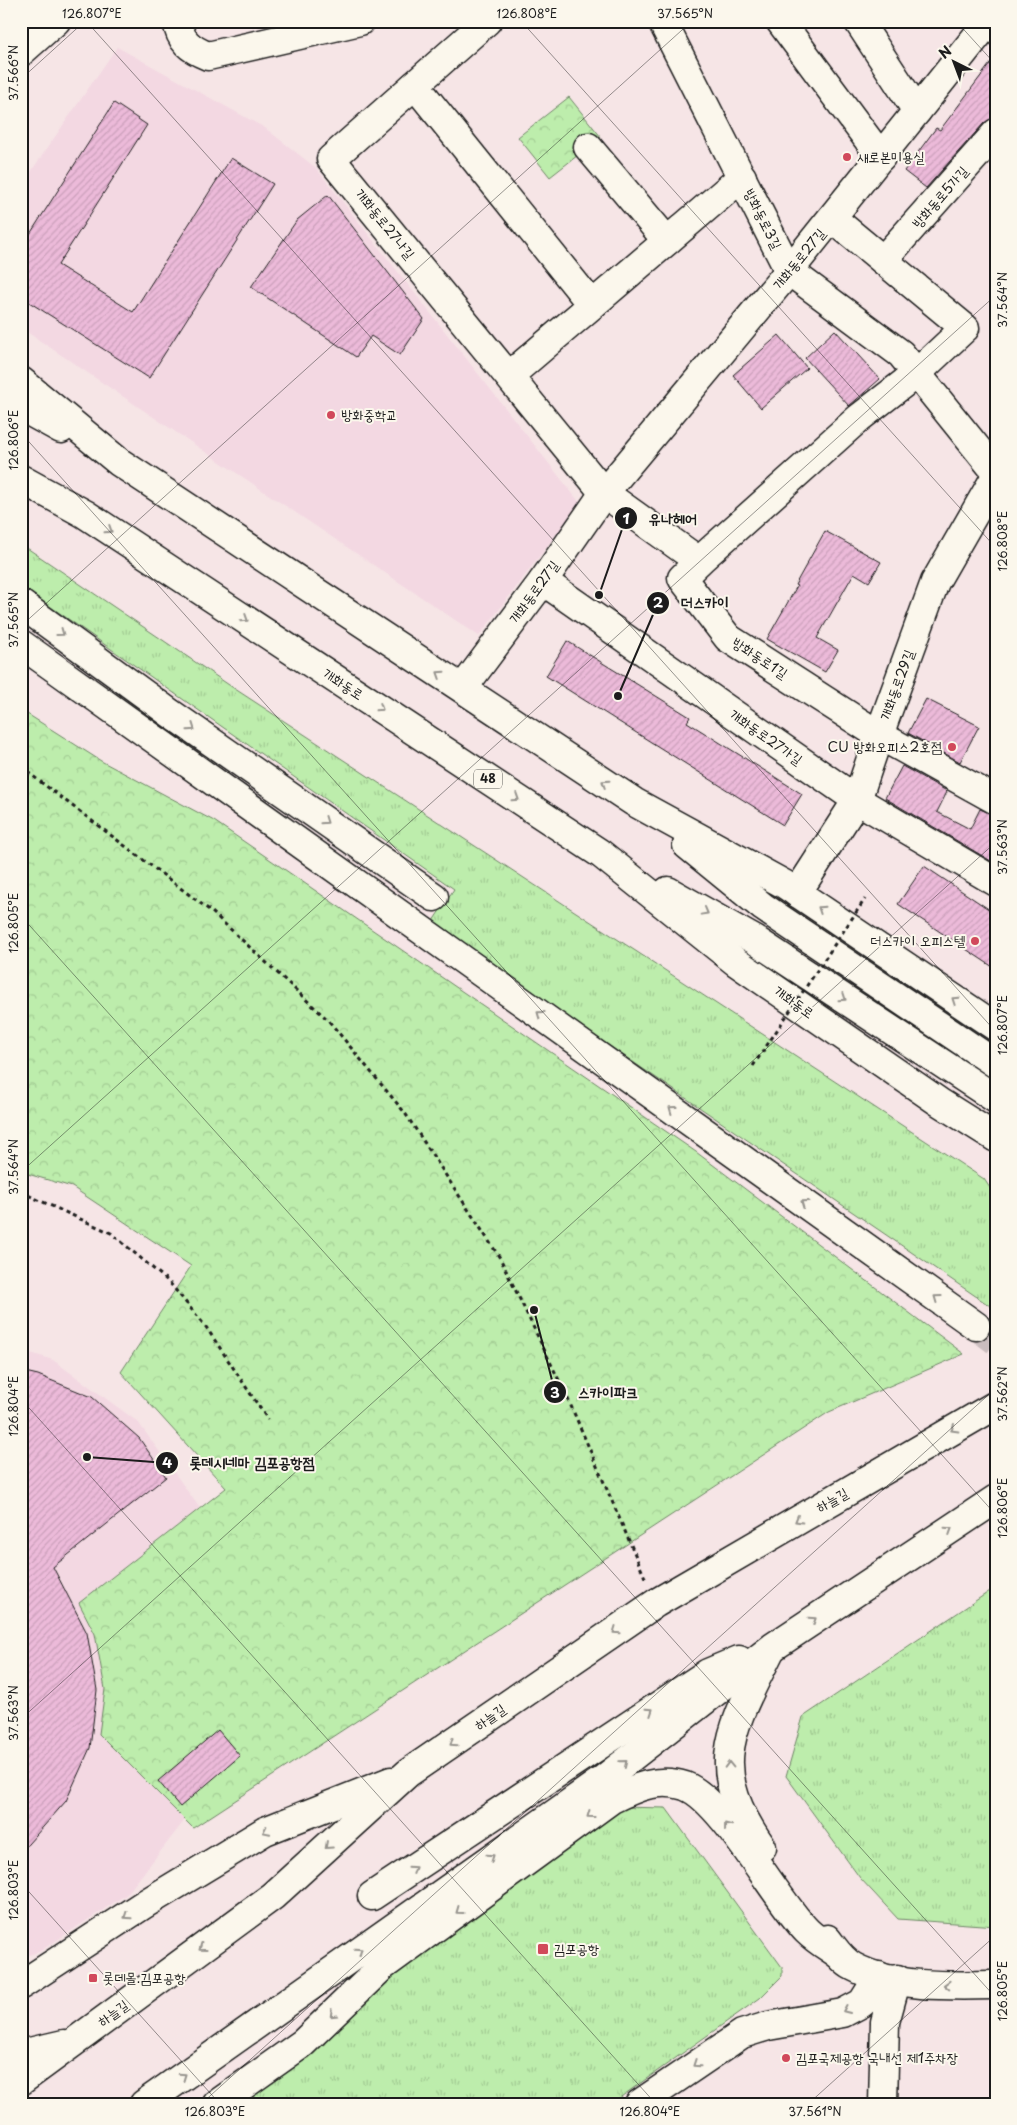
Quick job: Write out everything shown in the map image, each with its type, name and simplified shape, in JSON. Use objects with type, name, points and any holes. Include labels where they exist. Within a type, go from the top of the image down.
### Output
[{"type":"street","points":[[177,21],[184,42],[194,50],[208,56],[360,21]]},
{"type":"street","name":"개화동로27나길","points":[[487,21],[331,158],[604,494]]},
{"type":"street","name":"방화동로3길","points":[[662,21],[789,271],[901,354],[996,474]]},
{"type":"street","points":[[780,21],[881,157]]},
{"type":"street","points":[[858,21],[917,111]]},
{"type":"street","points":[[21,52],[52,23]]},
{"type":"street","name":"개화동로27길","points":[[463,688],[543,582],[604,494],[789,271],[917,111],[988,32]]},
{"type":"street","points":[[415,85],[592,305]]},
{"type":"street","name":"방화동로5가길","points":[[883,260],[996,133]]},
{"type":"street","points":[[588,147],[667,241]]},
{"type":"street","points":[[509,376],[742,177]]},
{"type":"street","points":[[832,218],[965,328],[917,373]]},
{"type":"street","name":"방화동로1길","points":[[917,373],[859,418],[682,578],[728,638],[879,735],[996,800]]},
{"type":"street","points":[[21,380],[119,462]]},
{"type":"street","points":[[21,408],[119,462],[634,802],[797,893],[996,1027]]},
{"type":"street","name":"개화동로","points":[[21,466],[85,514],[602,854],[755,940],[996,1099]]},
{"type":"street","name":"개화동로29길","points":[[797,893],[857,800],[935,582],[996,474]]},
{"type":"street","name":"개화동로","points":[[21,479],[85,514]]},
{"type":"street","points":[[604,494],[699,561]]},
{"type":"street","name":"개화동로27가길","points":[[543,582],[857,800],[996,882]]},
{"type":"street","points":[[21,604],[170,713],[434,896]]},
{"type":"street","points":[[21,644],[976,1326]]},
{"type":"street","points":[[634,802],[764,908],[996,1064]]},
{"type":"street","name":"개화동로","points":[[602,854],[736,962],[939,1102],[996,1138]]},
{"type":"street","points":[[939,1102],[996,1150]]},
{"type":"street","name":"하늘길","points":[[21,2081],[273,1896],[408,1774],[656,1603],[996,1405]]},
{"type":"street","points":[[144,2104],[601,1781],[773,1646],[996,1499]]},
{"type":"street","points":[[372,1896],[708,1673],[773,1646]]},
{"type":"street","points":[[773,1646],[738,1717],[730,1749],[729,1779],[737,1804],[759,1842],[838,1954]]},
{"type":"street","points":[[21,1985],[143,1905],[265,1831],[408,1774]]},
{"type":"street","points":[[217,2104],[303,2043],[383,1966],[612,1800],[643,1785],[661,1782],[684,1786],[701,1794],[728,1826],[808,1932],[853,1966],[888,1978],[945,1986],[996,1985]]},
{"type":"street","points":[[639,2104],[742,2034],[768,2026],[843,2013],[862,2003],[888,1978]]},
{"type":"street","points":[[883,2104],[888,1978]]},
{"type":"street","points":[[21,2054],[73,2042]]},
{"type":"path","points":[[21,767],[212,912],[328,1020],[405,1113],[500,1258],[568,1399],[656,1603]]},
{"type":"path","points":[[753,1066],[865,899]]},
{"type":"path","points":[[21,1192],[111,1233],[169,1282],[206,1327],[268,1420]]},
{"type":"shaded area","name":"방화중학교","points":[[117,47],[265,128],[316,168],[580,503],[479,636],[21,328],[21,186]]},
{"type":"shaded area","points":[[21,1350],[53,1360],[138,1422],[199,1507],[230,1607],[192,1811],[127,1894],[39,1952],[21,1957]]},
{"type":"green space","points":[[569,97],[601,137],[550,177],[518,137]]},
{"type":"green space","points":[[21,544],[232,687],[984,1179],[996,1197],[996,1310],[431,924],[454,889],[21,586]]},
{"type":"green space","points":[[21,710],[101,761],[214,821],[696,1152],[964,1354],[829,1412],[193,1828],[99,1734],[105,1689],[95,1634],[79,1603],[226,1488],[121,1372],[191,1266],[72,1187],[21,1172]]},
{"type":"green space","points":[[996,1587],[996,1926],[898,1919],[860,1878],[786,1776],[803,1717]]},
{"type":"green space","points":[[620,1807],[666,1808],[782,1967],[782,1976],[760,1998],[611,2104],[204,2104]]},
{"type":"building","points":[[996,56],[996,116],[984,123],[926,188],[904,171],[936,128],[940,130]]},
{"type":"building","points":[[114,103],[147,125],[58,265],[133,312],[231,158],[273,184],[149,378],[21,297],[21,248]]},
{"type":"building","points":[[328,195],[424,319],[400,355],[371,336],[356,357],[251,287],[297,220]]},
{"type":"building","points":[[835,330],[880,379],[849,406],[805,358]]},
{"type":"building","points":[[779,335],[807,368],[761,408],[733,375]]},
{"type":"building","points":[[825,531],[881,562],[869,582],[854,573],[817,638],[838,650],[825,672],[767,639]]},
{"type":"building","points":[[567,641],[690,717],[687,722],[802,794],[783,825],[546,676]]},
{"type":"building","points":[[926,699],[979,726],[960,762],[908,733]]},
{"type":"building","points":[[902,766],[947,792],[937,812],[970,829],[980,809],[996,816],[996,864],[885,798]]},
{"type":"building","name":"더스카이 오피스텔","points":[[924,866],[996,914],[996,969],[898,904]]},
{"type":"building","points":[[21,1371],[38,1375],[92,1397],[139,1438],[166,1477],[53,1567],[87,1633],[97,1690],[90,1748],[66,1801],[21,1852]]},
{"type":"building","points":[[218,1730],[240,1756],[180,1807],[158,1781]]},
{"type":"tunnel","points":[[976,1326],[996,1341]]},
{"type":"place","name":"새로본미용실","points":[[847,157]]},
{"type":"place","name":"방화중학교","points":[[331,415]]},
{"type":"place","name":"유나헤어","points":[[599,595]]},
{"type":"place","name":"더스카이","points":[[618,696]]},
{"type":"place","name":"CU 방화오피스2호점","points":[[952,747]]},
{"type":"place","name":"더스카이 오피스텔","points":[[975,941]]},
{"type":"place","name":"스카이파크","points":[[534,1310]]},
{"type":"place","name":"롯데시네마 김포공항점","points":[[87,1457]]},
{"type":"place","name":"김포공항","points":[[543,1949]]},
{"type":"place","name":"롯데몰.김포공항","points":[[93,1978]]},
{"type":"place","name":"김포국제공항 국내선 제1주차장","points":[[786,2058]]}]
